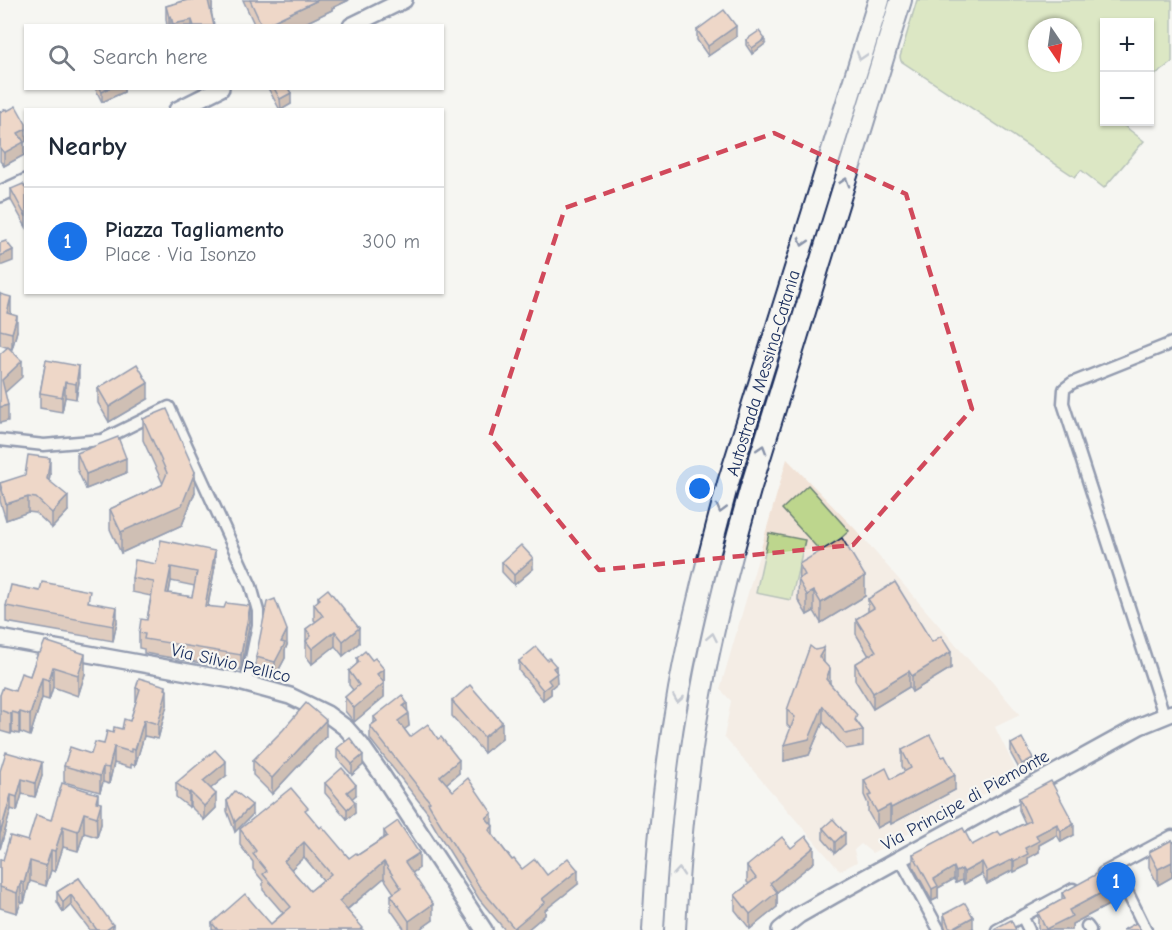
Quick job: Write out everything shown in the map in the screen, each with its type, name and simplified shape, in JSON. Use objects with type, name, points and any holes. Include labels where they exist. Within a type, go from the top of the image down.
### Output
[{"type":"highway","name":"Autostrada Messina-Catania","points":[[653,930],[660,823],[679,689],[707,563],[728,483],[879,0]]},
{"type":"highway","name":"Autostrada Messina-Catania","points":[[675,930],[689,764],[700,694],[728,569],[750,489],[901,0]]},
{"type":"street","points":[[355,24],[404,0]]},
{"type":"street","points":[[181,108],[217,90]]},
{"type":"street","points":[[0,194],[24,183]]},
{"type":"street","points":[[1168,714],[1063,403],[1064,389],[1072,383],[1172,343]]},
{"type":"street","points":[[0,440],[44,445],[102,440],[169,407],[251,586],[258,611],[258,624],[246,683]]},
{"type":"street","name":"Via Silvio Pellico","points":[[0,638],[246,683],[313,705],[346,728],[361,745],[484,930]]},
{"type":"street","name":"Via Principe di Piemonte","points":[[780,930],[815,905],[1140,726],[1168,714]]},
{"type":"street","points":[[1094,878],[1172,836]]},
{"type":"street","points":[[900,858],[939,930]]},
{"type":"street","points":[[1115,867],[1146,930]]},
{"type":"street","points":[[997,930],[1084,883]]},
{"type":"street","points":[[1022,916],[1029,930]]},
{"type":"highlighted area","points":[[774,133],[906,194],[972,409],[853,545],[599,570],[490,437],[565,208]]},
{"type":"shaded area","points":[[787,459],[856,530],[975,667],[988,677],[1020,715],[995,727],[1019,776],[872,853],[861,844],[854,850],[857,862],[840,871],[724,737],[731,701],[720,689]]},
{"type":"green space","points":[[917,0],[1172,0],[1172,62],[1154,76],[1154,18],[1100,18],[1100,126],[1124,126],[1144,141],[1104,188],[1081,170],[1075,177],[901,61],[900,57]]},
{"type":"green space","points":[[808,485],[849,531],[823,554],[782,509]]},
{"type":"green space","points":[[769,533],[805,540],[791,600],[756,593]]},
{"type":"building","points":[[188,0],[208,0],[214,24],[193,24],[192,20],[173,24],[166,6]]},
{"type":"building","points":[[250,0],[318,0],[266,24],[261,24]]},
{"type":"building","points":[[724,10],[736,26],[708,46],[697,30]]},
{"type":"building","points":[[759,31],[765,39],[752,48],[746,40]]},
{"type":"building","points":[[275,90],[289,90],[291,93],[280,99]]},
{"type":"building","points":[[16,106],[24,120],[24,130],[18,133],[24,142],[4,153],[0,148],[0,112],[6,109],[7,111]]},
{"type":"building","points":[[23,184],[24,186],[24,213],[11,189]]},
{"type":"building","points":[[6,241],[13,250],[0,256],[0,243]]},
{"type":"building","points":[[0,294],[11,297],[7,313],[17,316],[12,333],[0,330]]},
{"type":"building","points":[[8,347],[22,361],[2,380],[8,405],[0,407],[0,354]]},
{"type":"building","points":[[46,360],[79,366],[76,384],[65,382],[62,397],[40,393]]},
{"type":"building","points":[[137,364],[148,383],[109,407],[98,388]]},
{"type":"building","points":[[167,409],[195,472],[182,505],[121,532],[110,509],[162,485],[167,473],[143,419]]},
{"type":"building","points":[[118,437],[126,458],[86,474],[77,453]]},
{"type":"building","points":[[28,455],[50,458],[47,479],[68,496],[52,513],[36,498],[28,497],[6,504],[0,483],[25,475]]},
{"type":"building","points":[[842,538],[865,576],[821,603],[814,591],[807,595],[798,579],[805,575],[799,564]]},
{"type":"building","points":[[161,540],[215,551],[205,606],[224,608],[226,603],[250,606],[241,655],[144,639],[145,634],[139,633],[141,619],[147,620],[154,582],[132,578],[135,560],[156,564]],"holes":[[[171,567],[197,572],[192,597],[166,593]]]},
{"type":"building","points":[[521,545],[533,558],[514,575],[502,562]]},
{"type":"building","points":[[42,582],[90,591],[88,602],[117,607],[113,626],[6,606],[11,585],[40,591]]},
{"type":"building","points":[[895,582],[932,642],[941,636],[951,652],[912,676],[909,671],[873,693],[855,664],[876,651],[856,619],[874,608],[868,599]]},
{"type":"building","points":[[328,589],[359,628],[343,641],[335,631],[312,649],[306,641],[311,636],[306,629],[323,616],[314,604],[320,599],[318,597]]},
{"type":"building","points":[[275,599],[287,630],[281,642],[285,643],[275,662],[256,657],[267,602]]},
{"type":"building","points":[[45,641],[85,654],[78,675],[53,667],[49,680],[42,678],[30,715],[20,712],[11,714],[0,710],[0,695],[3,687],[15,691],[21,673],[30,676]]},
{"type":"building","points":[[810,646],[815,650],[824,648],[819,657],[830,669],[826,679],[857,715],[855,720],[863,730],[846,734],[823,706],[809,739],[784,745],[795,717],[787,710]]},
{"type":"building","points":[[536,647],[547,660],[549,658],[556,666],[553,668],[557,673],[548,680],[551,684],[543,690],[519,661]]},
{"type":"building","points":[[365,651],[384,669],[377,674],[384,683],[354,708],[345,697],[359,685],[349,671],[359,662],[357,658]]},
{"type":"building","points":[[139,678],[166,686],[167,690],[158,724],[144,720],[135,750],[131,749],[131,752],[114,747],[109,768],[103,767],[100,776],[64,766],[70,747],[91,754],[95,742],[104,744],[107,731],[113,733],[114,727],[122,729],[124,719],[130,721],[140,689],[136,688]]},
{"type":"building","points":[[470,685],[502,722],[484,737],[452,701]]},
{"type":"building","points":[[402,695],[407,703],[403,706],[409,713],[398,721],[410,737],[428,724],[438,739],[441,737],[459,760],[440,776],[453,791],[468,778],[492,813],[486,818],[493,826],[489,830],[512,860],[514,859],[522,869],[535,859],[547,875],[568,858],[578,870],[542,899],[545,902],[514,928],[479,886],[428,803],[430,802],[370,726],[377,721],[374,717]]},
{"type":"building","points":[[306,703],[326,720],[272,778],[253,760]]},
{"type":"building","points":[[930,735],[955,775],[891,808],[890,805],[877,812],[868,796],[872,795],[864,780],[886,768],[891,779],[911,768],[902,750]]},
{"type":"building","points":[[350,738],[363,755],[352,764],[337,748]]},
{"type":"building","points":[[1022,738],[1033,758],[1022,764],[1011,744]]},
{"type":"building","points":[[215,750],[226,762],[203,781],[216,794],[204,806],[190,792],[176,783]]},
{"type":"building","points":[[6,752],[42,762],[35,783],[22,779],[17,797],[11,795],[0,834],[0,771]]},
{"type":"building","points":[[342,768],[356,785],[347,792],[355,802],[347,809],[325,783]]},
{"type":"building","points":[[1051,781],[1074,824],[1061,831],[1057,824],[1036,835],[1039,841],[1025,848],[1028,854],[987,872],[982,862],[964,872],[962,869],[956,872],[954,867],[934,879],[938,886],[932,889],[913,854],[963,828],[972,845],[998,831],[1001,835],[1030,821],[1019,798]]},
{"type":"building","points":[[62,783],[98,794],[96,802],[101,803],[97,817],[84,813],[78,831],[63,826],[55,851],[51,850],[46,866],[30,861],[24,883],[21,882],[17,893],[0,887],[0,859],[3,860],[10,836],[28,841],[36,815],[51,820]]},
{"type":"building","points":[[291,788],[308,808],[305,810],[349,858],[356,853],[358,855],[387,836],[384,831],[398,821],[419,853],[405,862],[433,904],[409,921],[391,895],[401,888],[384,862],[339,901],[363,928],[360,930],[218,930],[212,923],[245,894],[271,924],[291,907],[263,874],[267,871],[253,854],[256,851],[240,829]],"holes":[[[304,842],[331,874],[310,891],[284,861]]]},
{"type":"building","points":[[235,791],[252,805],[235,822],[227,801]]},
{"type":"building","points":[[833,819],[845,833],[835,842],[823,828]]},
{"type":"building","points":[[806,836],[814,847],[770,883],[777,892],[750,914],[735,895],[756,878],[747,866],[782,837],[791,848]]},
{"type":"building","points":[[1172,840],[1172,862],[1158,869],[1149,852]]},
{"type":"building","points":[[1113,865],[1122,882],[1069,910],[1072,916],[1046,929],[1038,913],[1065,898],[1062,893]]},
{"type":"building","points":[[79,878],[113,925],[106,930],[97,930],[71,895],[63,902],[57,892]]},
{"type":"building","points":[[965,903],[973,917],[953,928],[949,927],[944,914]]},
{"type":"building","points":[[1011,920],[1016,930],[994,929]]},
{"type":"building","points":[[1136,923],[1141,930],[1123,930]]},
{"type":"place","name":"Piazza Tagliamento","points":[[1116,912]]}]
